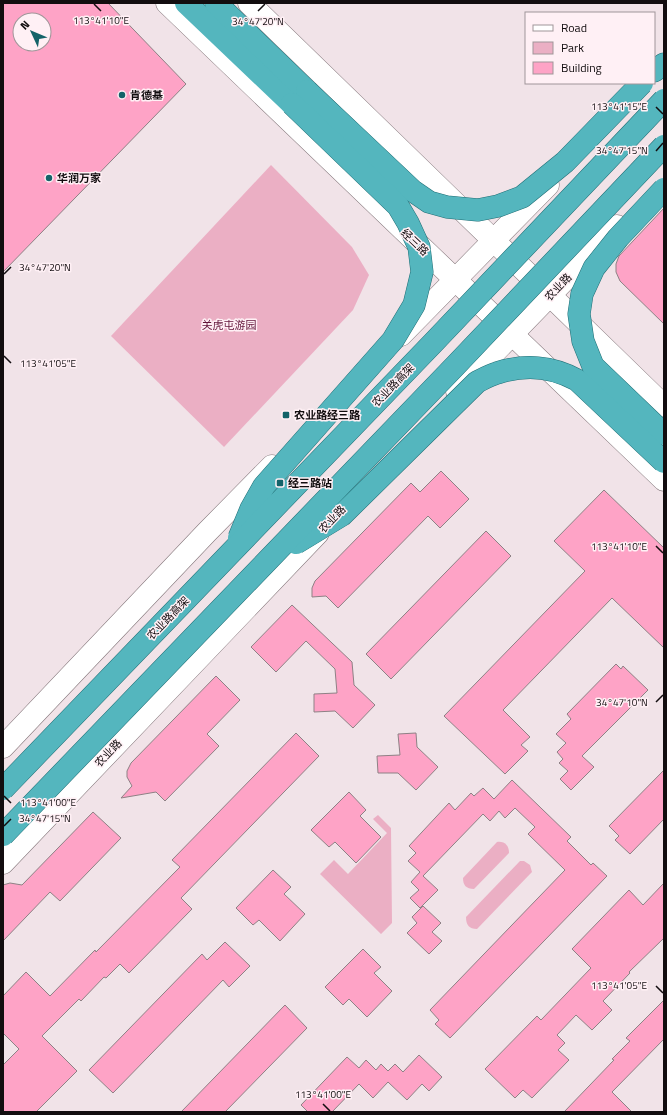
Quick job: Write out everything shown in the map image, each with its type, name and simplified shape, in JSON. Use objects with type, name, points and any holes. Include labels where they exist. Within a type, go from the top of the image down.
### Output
[{"type":"highway","points":[[186,3],[413,191],[429,202],[447,207],[478,210],[498,206],[522,197],[565,162],[641,84]]},
{"type":"highway","points":[[216,3],[398,206],[408,222],[419,248],[422,272],[414,305],[393,340],[264,486],[251,509],[235,548]]},
{"type":"highway","points":[[655,70],[664,64]]},
{"type":"highway","name":"农业路高架","points":[[3,789],[433,343],[664,100]]},
{"type":"highway","points":[[3,835],[664,146]]},
{"type":"highway","points":[[664,189],[618,238],[594,268],[582,294],[579,314],[583,341],[594,366],[664,434]]},
{"type":"highway","points":[[269,559],[342,515],[477,382],[496,373],[518,368],[544,368],[568,375],[577,380],[664,462]]},
{"type":"street","name":"经三路","points":[[167,3],[664,480]]},
{"type":"street","points":[[249,3],[664,406]]},
{"type":"street","points":[[655,77],[664,68]]},
{"type":"street","points":[[3,747],[207,532],[648,84]]},
{"type":"street","name":"农业路","points":[[3,863],[269,583],[664,178]]},
{"type":"green space","name":"关虎屯游园","points":[[271,165],[352,247],[369,275],[353,310],[224,447],[111,336]]},
{"type":"green space","points":[[378,815],[391,828],[392,923],[381,934],[320,874],[334,860],[348,874],[387,833],[373,819]]},
{"type":"green space","points":[[497,842],[506,844],[509,853],[474,889],[464,885],[463,878]]},
{"type":"green space","points":[[520,861],[524,861],[530,865],[532,872],[477,929],[470,927],[467,924],[466,917]]},
{"type":"building","name":"华润万家","points":[[3,3],[108,3],[186,84],[3,272]]},
{"type":"building","points":[[664,208],[664,324],[620,281],[616,272],[616,264],[619,256]]},
{"type":"building","points":[[441,471],[469,499],[440,528],[428,516],[338,608],[326,596],[312,597],[312,588],[315,581],[411,483],[420,492]]},
{"type":"building","points":[[604,490],[664,548],[664,648],[612,598],[503,710],[530,737],[521,745],[528,751],[505,774],[444,716],[585,571],[554,541]]},
{"type":"building","points":[[486,531],[511,556],[391,679],[366,654]]},
{"type":"building","points":[[292,605],[352,662],[354,685],[375,705],[353,728],[335,711],[314,712],[314,694],[337,693],[335,669],[306,641],[276,672],[251,647]]},
{"type":"building","points":[[616,664],[621,669],[623,666],[648,690],[582,756],[594,767],[571,790],[560,779],[568,771],[559,763],[563,759],[557,752],[566,743],[556,734],[571,719],[567,714]]},
{"type":"building","points":[[216,676],[240,700],[207,734],[219,746],[165,801],[156,792],[121,798],[132,786],[127,777],[127,771],[131,763]]},
{"type":"building","points":[[296,733],[319,756],[181,898],[192,909],[129,973],[120,964],[106,978],[104,977],[81,1001],[79,999],[42,1036],[77,1071],[36,1112],[3,1112],[3,1065],[19,1049],[3,1033],[3,996],[26,972],[50,996],[180,867],[172,860]]},
{"type":"building","points":[[416,733],[417,747],[438,767],[416,790],[398,773],[378,773],[377,756],[400,755],[398,734]]},
{"type":"building","points":[[664,770],[664,819],[630,854],[615,840],[619,836],[609,826]]},
{"type":"building","points":[[512,780],[571,837],[567,841],[591,865],[593,863],[607,876],[450,1038],[435,1024],[439,1020],[430,1010],[565,870],[528,834],[535,827],[515,808],[505,818],[499,811],[490,821],[483,814],[423,876],[438,890],[420,908],[410,898],[419,890],[411,882],[420,872],[408,861],[416,853],[409,846],[449,803],[455,810],[471,793],[474,796],[483,788],[494,799]]},
{"type":"building","points":[[349,792],[366,810],[360,816],[381,837],[356,863],[335,842],[329,847],[311,830]]},
{"type":"building","points":[[93,812],[121,838],[60,901],[50,892],[3,941],[3,885],[10,883],[22,885]]},
{"type":"building","points":[[273,870],[291,887],[284,894],[305,914],[280,941],[259,920],[253,925],[236,908]]},
{"type":"building","points":[[664,883],[664,938],[629,972],[630,973],[603,1001],[612,1010],[592,1030],[576,1015],[557,1035],[565,1043],[558,1050],[569,1060],[532,1098],[523,1090],[515,1098],[485,1069],[537,1016],[541,1020],[591,968],[572,949],[629,890],[643,905]]},
{"type":"building","points":[[423,906],[441,923],[432,932],[442,941],[429,954],[407,933],[417,923],[412,917]]},
{"type":"building","points":[[225,942],[250,966],[229,987],[223,980],[113,1093],[89,1070],[202,954],[207,960]]},
{"type":"building","points":[[363,949],[381,967],[374,973],[392,991],[367,1017],[349,999],[343,1005],[325,987]]},
{"type":"building","points":[[664,1000],[664,1039],[612,1092],[632,1112],[564,1112],[614,1060],[612,1059],[630,1041],[626,1038]]},
{"type":"building","points":[[285,1005],[307,1028],[225,1112],[181,1112]]},
{"type":"building","points":[[419,1055],[442,1077],[429,1091],[422,1084],[407,1100],[388,1082],[373,1098],[359,1084],[332,1112],[308,1112],[301,1105],[347,1057],[359,1068],[366,1060],[376,1070],[381,1064],[388,1071],[395,1064],[403,1072]]},
{"type":"place","name":"肯德基","points":[[122,95]]},
{"type":"place","name":"华润万家","points":[[49,178]]},
{"type":"place","name":"农业路经三路","points":[[286,415]]},
{"type":"place","name":"经三路站","points":[[280,483]]}]
